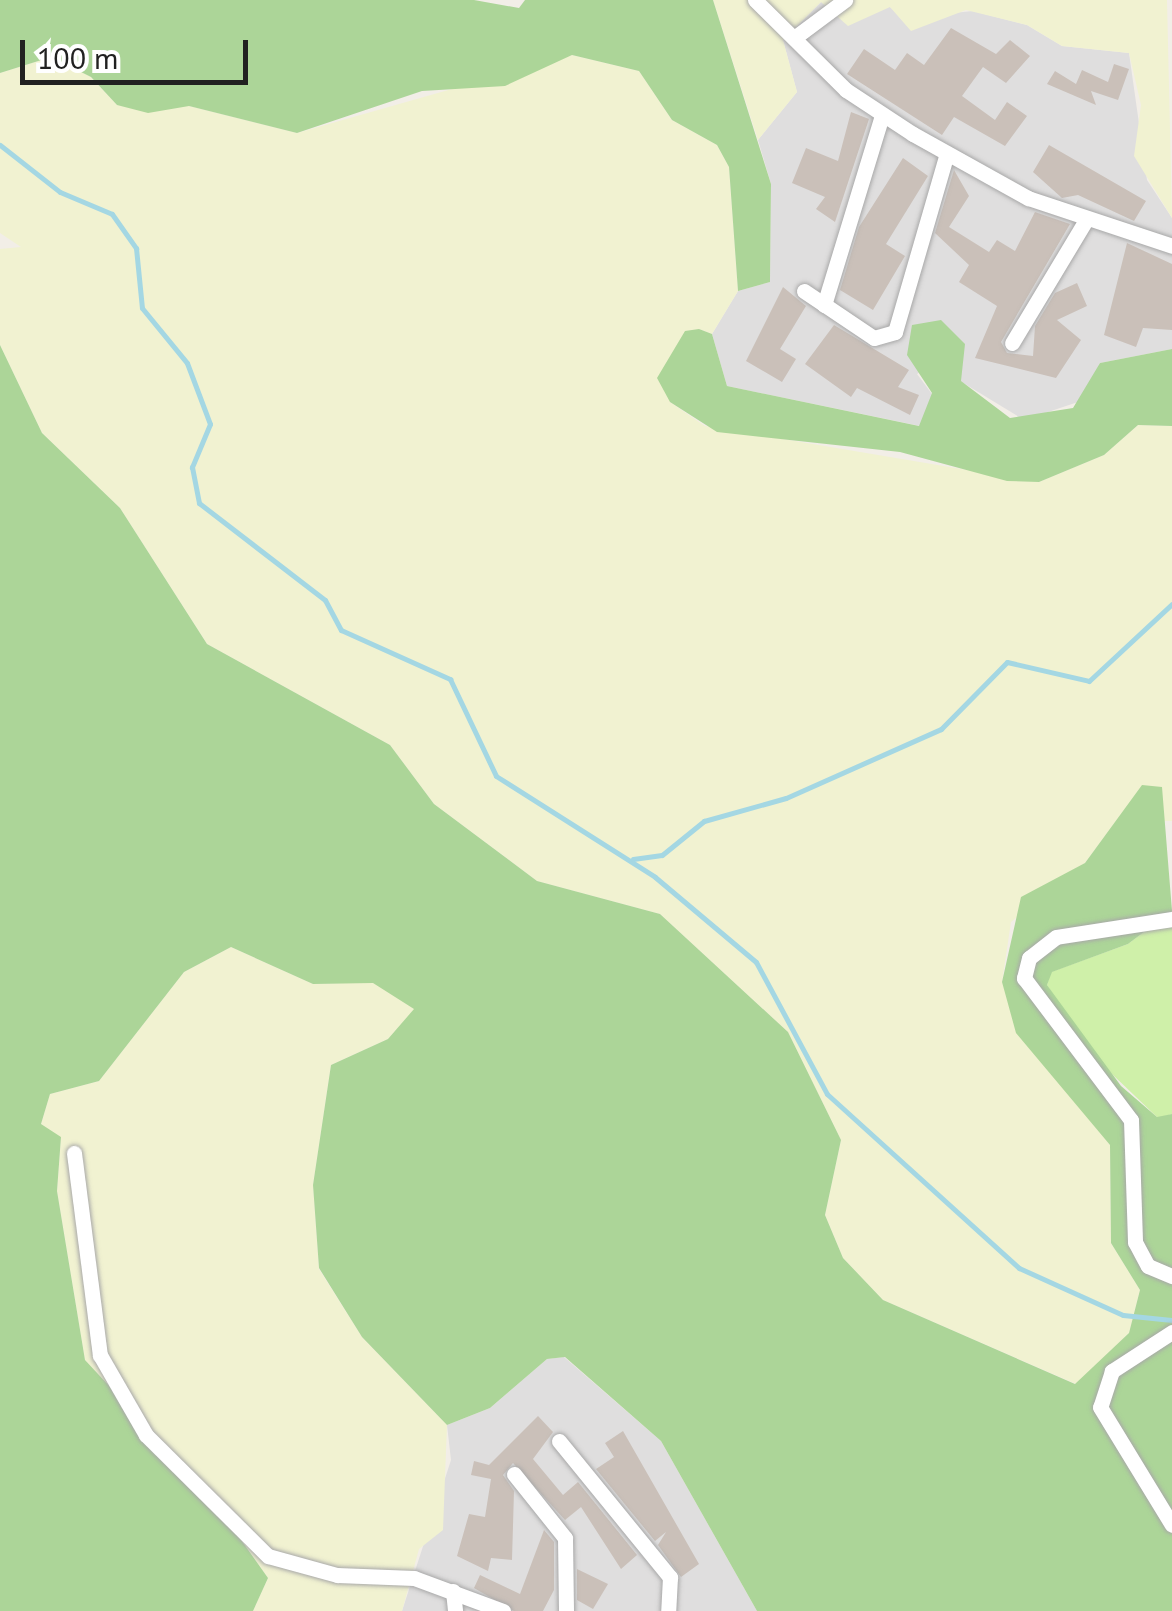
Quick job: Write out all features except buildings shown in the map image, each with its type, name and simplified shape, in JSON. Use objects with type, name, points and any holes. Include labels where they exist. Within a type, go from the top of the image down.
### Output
[{"type":"street","points":[[755,0],[882,115],[947,154],[1086,220],[1172,246]]},
{"type":"street","points":[[794,38],[845,0]]},
{"type":"street","points":[[824,305],[882,115]]},
{"type":"street","points":[[804,292],[874,338],[895,332],[947,154]]},
{"type":"street","points":[[1012,343],[1086,220]]},
{"type":"street","points":[[1172,919],[1056,937],[1029,958],[1024,978],[1131,1120],[1135,1242],[1148,1266],[1172,1276]]},
{"type":"street","points":[[74,1153],[100,1355],[146,1435],[268,1556],[452,1591],[503,1611]]},
{"type":"street","points":[[1172,1332],[1112,1372],[1100,1407],[1172,1525]]},
{"type":"street","points":[[559,1441],[670,1576],[668,1611]]},
{"type":"street","points":[[514,1474],[565,1538],[566,1611]]},
{"type":"street","points":[[452,1591],[455,1611]]},
{"type":"shaded area","points":[[821,2],[890,7],[903,18],[973,11],[1027,25],[1062,46],[1129,53],[1147,180],[1172,218],[1172,349],[1100,363],[1084,400],[1024,420],[960,381],[964,344],[917,374],[932,394],[920,426],[727,386],[712,334],[738,291],[770,282],[771,184],[758,140],[797,92],[783,40]]},
{"type":"shaded area","points":[[564,1357],[661,1441],[757,1611],[402,1611],[451,1460],[447,1425],[490,1408],[547,1359]]},
{"type":"green space","points":[[0,0],[474,0],[519,8],[525,0],[713,0],[771,184],[770,282],[738,291],[729,167],[717,145],[672,120],[639,71],[572,55],[505,86],[422,91],[297,133],[189,106],[148,113],[117,105],[91,77],[51,57],[0,73]]},
{"type":"green space","points":[[713,0],[1167,0],[1172,218],[1134,156],[1141,105],[1129,53],[1062,46],[1027,25],[966,10],[911,31],[890,7],[848,26],[821,2],[783,40],[797,92],[758,140]]},
{"type":"green space","points":[[572,55],[639,71],[672,120],[717,145],[729,167],[738,291],[712,334],[699,329],[670,402],[705,426],[1039,482],[1104,455],[1138,425],[1172,426],[1172,821],[1116,821],[1085,863],[1011,922],[1002,982],[1050,1068],[1110,1145],[1111,1243],[1140,1290],[1129,1333],[1076,1384],[883,1300],[843,1258],[825,1215],[841,1140],[788,1032],[660,914],[537,881],[434,804],[390,745],[207,644],[120,508],[42,433],[0,345],[0,249],[21,247],[0,233],[0,73],[51,57],[91,77],[117,105],[189,106],[297,133]]},
{"type":"green space","points":[[941,320],[965,344],[961,381],[1010,418],[1073,408],[1100,363],[1172,349],[1172,426],[1138,425],[1104,455],[1039,482],[1007,481],[900,452],[717,432],[670,402],[657,378],[685,331],[699,329],[712,334],[727,386],[919,426],[932,393],[907,355],[912,325]]},
{"type":"green space","points":[[0,345],[42,433],[120,508],[207,644],[390,745],[434,804],[537,881],[660,914],[788,1032],[841,1140],[825,1215],[843,1258],[883,1300],[1075,1384],[1129,1333],[1140,1290],[1111,1243],[1110,1145],[1016,1033],[1002,982],[1021,897],[1085,863],[1142,785],[1162,787],[1172,911],[1128,944],[1052,972],[1047,985],[1121,1086],[1157,1117],[1172,1114],[1172,1611],[757,1611],[661,1441],[565,1357],[547,1359],[490,1408],[447,1425],[362,1337],[319,1268],[313,1185],[331,1065],[388,1039],[414,1009],[373,983],[313,984],[231,947],[184,972],[99,1081],[50,1094],[41,1124],[61,1137],[57,1191],[85,1360],[205,1489],[268,1578],[253,1611],[0,1611]]},
{"type":"green space","points":[[1172,911],[1172,1114],[1158,1118],[1090,1053],[1047,985],[1051,972],[1128,944]]},
{"type":"green space","points":[[231,947],[313,984],[373,982],[415,1009],[388,1039],[331,1065],[313,1185],[319,1269],[362,1337],[447,1425],[443,1530],[419,1549],[402,1611],[253,1611],[268,1578],[205,1489],[85,1360],[57,1191],[61,1138],[41,1124],[50,1094],[99,1081],[184,972]]},
{"type":"waterway","points":[[0,145],[60,192],[112,214],[136,248],[142,308],[187,363],[210,424],[192,467],[199,503],[325,600],[341,630],[450,679],[496,776],[655,877],[756,962],[827,1094],[1019,1268],[1123,1315],[1172,1320]]},
{"type":"waterway","points":[[633,859],[662,855],[704,821],[786,798],[941,729],[1007,662],[1089,681],[1172,604]]}]
